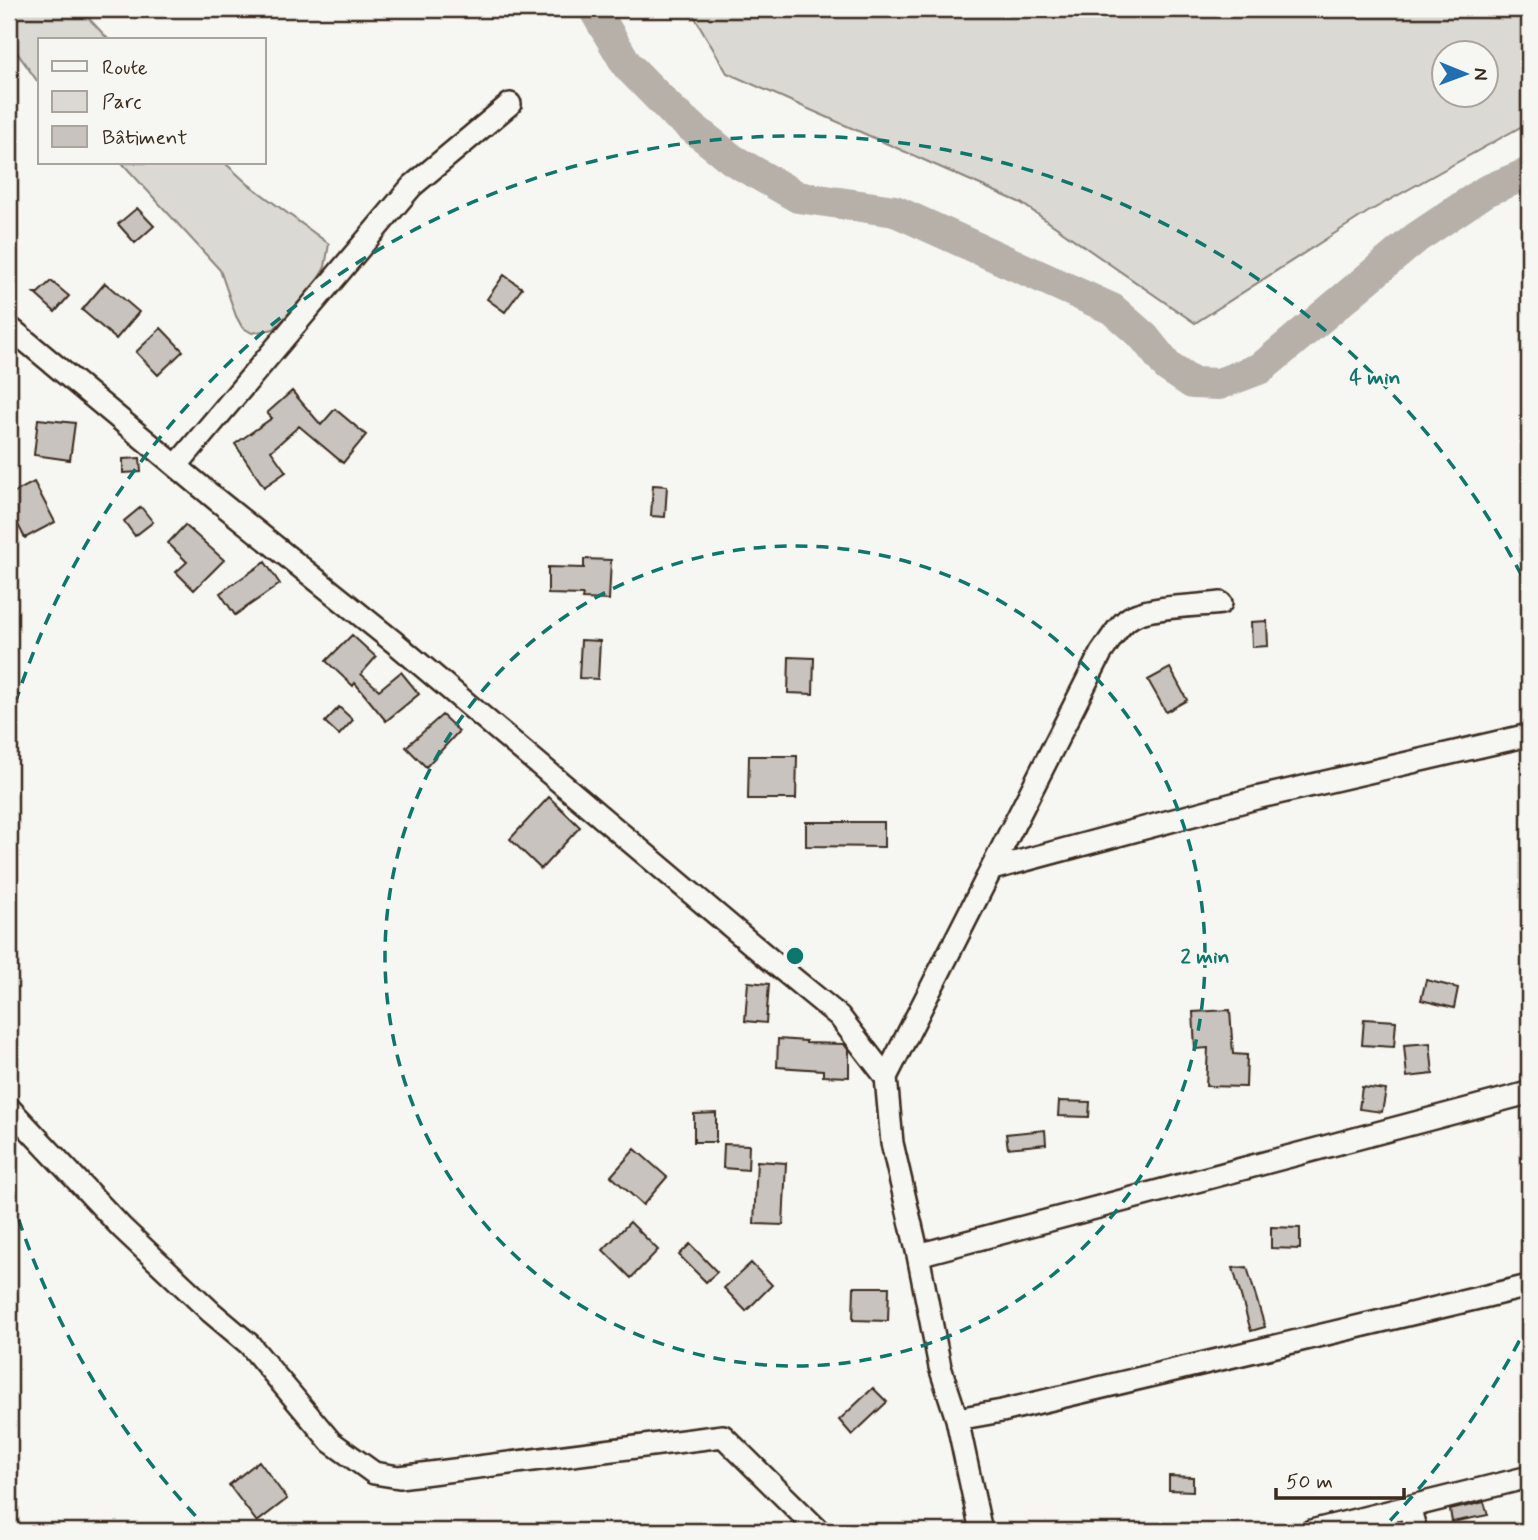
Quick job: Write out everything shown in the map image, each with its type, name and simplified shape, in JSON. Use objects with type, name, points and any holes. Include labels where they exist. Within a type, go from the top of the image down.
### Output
[{"type":"street","points":[[177,465],[412,186],[510,104]]},
{"type":"street","points":[[9,327],[217,500],[394,642],[817,997],[839,1016],[886,1077]]},
{"type":"street","points":[[981,1531],[957,1419],[940,1367],[892,1143],[886,1077],[1101,653],[1118,629],[1133,616],[1149,611],[1221,603]]},
{"type":"street","points":[[992,869],[1256,798],[1529,735]]},
{"type":"street","points":[[918,1255],[1524,1094]]},
{"type":"street","points":[[9,1108],[122,1228],[249,1344],[331,1442],[374,1473],[399,1477],[723,1436],[819,1531]]},
{"type":"street","points":[[957,1419],[1529,1286]]},
{"type":"street","points":[[1311,1531],[1529,1477]]},
{"type":"street","points":[[1409,1507],[1416,1531]]},
{"type":"green space","points":[[9,9],[80,9],[107,38],[38,38],[38,82],[9,41]]},
{"type":"green space","points":[[690,9],[1529,9],[1529,124],[1368,212],[1195,323],[1021,203],[727,73]]},
{"type":"green space","points":[[123,164],[226,164],[248,184],[329,244],[325,267],[314,287],[274,329],[252,333],[242,327],[220,270]]},
{"type":"building","points":[[137,208],[154,226],[135,243],[118,224]]},
{"type":"building","points":[[504,275],[522,288],[505,312],[487,299]]},
{"type":"building","points":[[51,281],[69,296],[55,312],[34,293],[38,293]]},
{"type":"building","points":[[105,283],[139,312],[116,339],[82,310]]},
{"type":"building","points":[[161,328],[183,351],[158,375],[136,352]]},
{"type":"building","points":[[292,391],[321,425],[335,409],[366,435],[343,463],[299,426],[271,451],[286,472],[264,487],[235,444],[272,418],[267,413]]},
{"type":"building","points":[[38,419],[75,423],[70,460],[34,455]]},
{"type":"building","points":[[140,458],[141,472],[123,473],[123,459]]},
{"type":"building","points":[[34,482],[55,522],[25,538],[9,508],[9,495]]},
{"type":"building","points":[[653,485],[667,486],[665,517],[651,516]]},
{"type":"building","points":[[141,507],[153,522],[135,536],[124,521]]},
{"type":"building","points":[[185,525],[224,560],[194,590],[176,572],[187,562],[168,543]]},
{"type":"building","points":[[584,559],[611,560],[609,600],[582,599],[583,595],[548,594],[548,567],[584,568]]},
{"type":"building","points":[[265,562],[280,584],[235,615],[220,593]]},
{"type":"building","points":[[1267,621],[1268,646],[1252,647],[1251,622]]},
{"type":"building","points":[[352,635],[376,657],[361,674],[379,690],[401,672],[419,694],[386,721],[355,683],[353,686],[326,661]]},
{"type":"building","points":[[581,640],[600,641],[598,679],[579,678]]},
{"type":"building","points":[[789,657],[814,658],[813,694],[788,693]]},
{"type":"building","points":[[1170,668],[1187,700],[1166,712],[1148,680]]},
{"type":"building","points":[[339,707],[353,720],[339,735],[325,722]]},
{"type":"building","points":[[442,715],[459,731],[426,767],[406,747]]},
{"type":"building","points":[[749,756],[797,756],[796,799],[748,799]]},
{"type":"building","points":[[549,797],[580,827],[541,869],[510,839]]},
{"type":"building","points":[[806,822],[884,822],[884,847],[806,846]]},
{"type":"building","points":[[1426,980],[1458,988],[1454,1008],[1421,1000]]},
{"type":"building","points":[[748,982],[769,984],[766,1023],[745,1021]]},
{"type":"building","points":[[1230,1010],[1233,1054],[1247,1055],[1246,1087],[1206,1086],[1208,1048],[1195,1049],[1193,1012]]},
{"type":"building","points":[[1364,1019],[1396,1021],[1394,1047],[1362,1045]]},
{"type":"building","points":[[778,1039],[844,1044],[849,1051],[849,1077],[823,1076],[823,1070],[777,1067]]},
{"type":"building","points":[[1430,1043],[1433,1074],[1407,1077],[1404,1045]]},
{"type":"building","points":[[1362,1087],[1386,1090],[1382,1112],[1359,1109]]},
{"type":"building","points":[[1059,1101],[1090,1102],[1089,1117],[1058,1116]]},
{"type":"building","points":[[716,1113],[716,1142],[694,1142],[694,1114]]},
{"type":"building","points":[[1045,1130],[1046,1144],[1008,1148],[1006,1134]]},
{"type":"building","points":[[724,1144],[749,1145],[748,1170],[723,1168]]},
{"type":"building","points":[[635,1149],[667,1177],[643,1205],[611,1176]]},
{"type":"building","points":[[757,1161],[786,1163],[783,1225],[754,1224]]},
{"type":"building","points":[[630,1222],[658,1250],[631,1278],[603,1250]]},
{"type":"building","points":[[1271,1227],[1300,1228],[1300,1249],[1271,1248]]},
{"type":"building","points":[[690,1244],[717,1272],[706,1282],[679,1255]]},
{"type":"building","points":[[751,1263],[772,1285],[746,1311],[724,1288]]},
{"type":"building","points":[[1247,1267],[1265,1327],[1251,1331],[1233,1268]]},
{"type":"building","points":[[854,1287],[889,1287],[888,1321],[853,1320]]},
{"type":"building","points":[[873,1388],[887,1402],[852,1435],[839,1420]]},
{"type":"building","points":[[259,1461],[287,1499],[257,1522],[229,1485]]},
{"type":"building","points":[[1169,1476],[1193,1477],[1193,1491],[1169,1490]]},
{"type":"building","points":[[1484,1502],[1488,1515],[1452,1522],[1450,1510]]},
{"type":"waterway","points":[[594,9],[627,65],[674,113],[733,160],[798,197],[895,211],[1112,309],[1144,337],[1168,367],[1192,383],[1219,384],[1261,368],[1416,238],[1486,191],[1529,173]]}]
